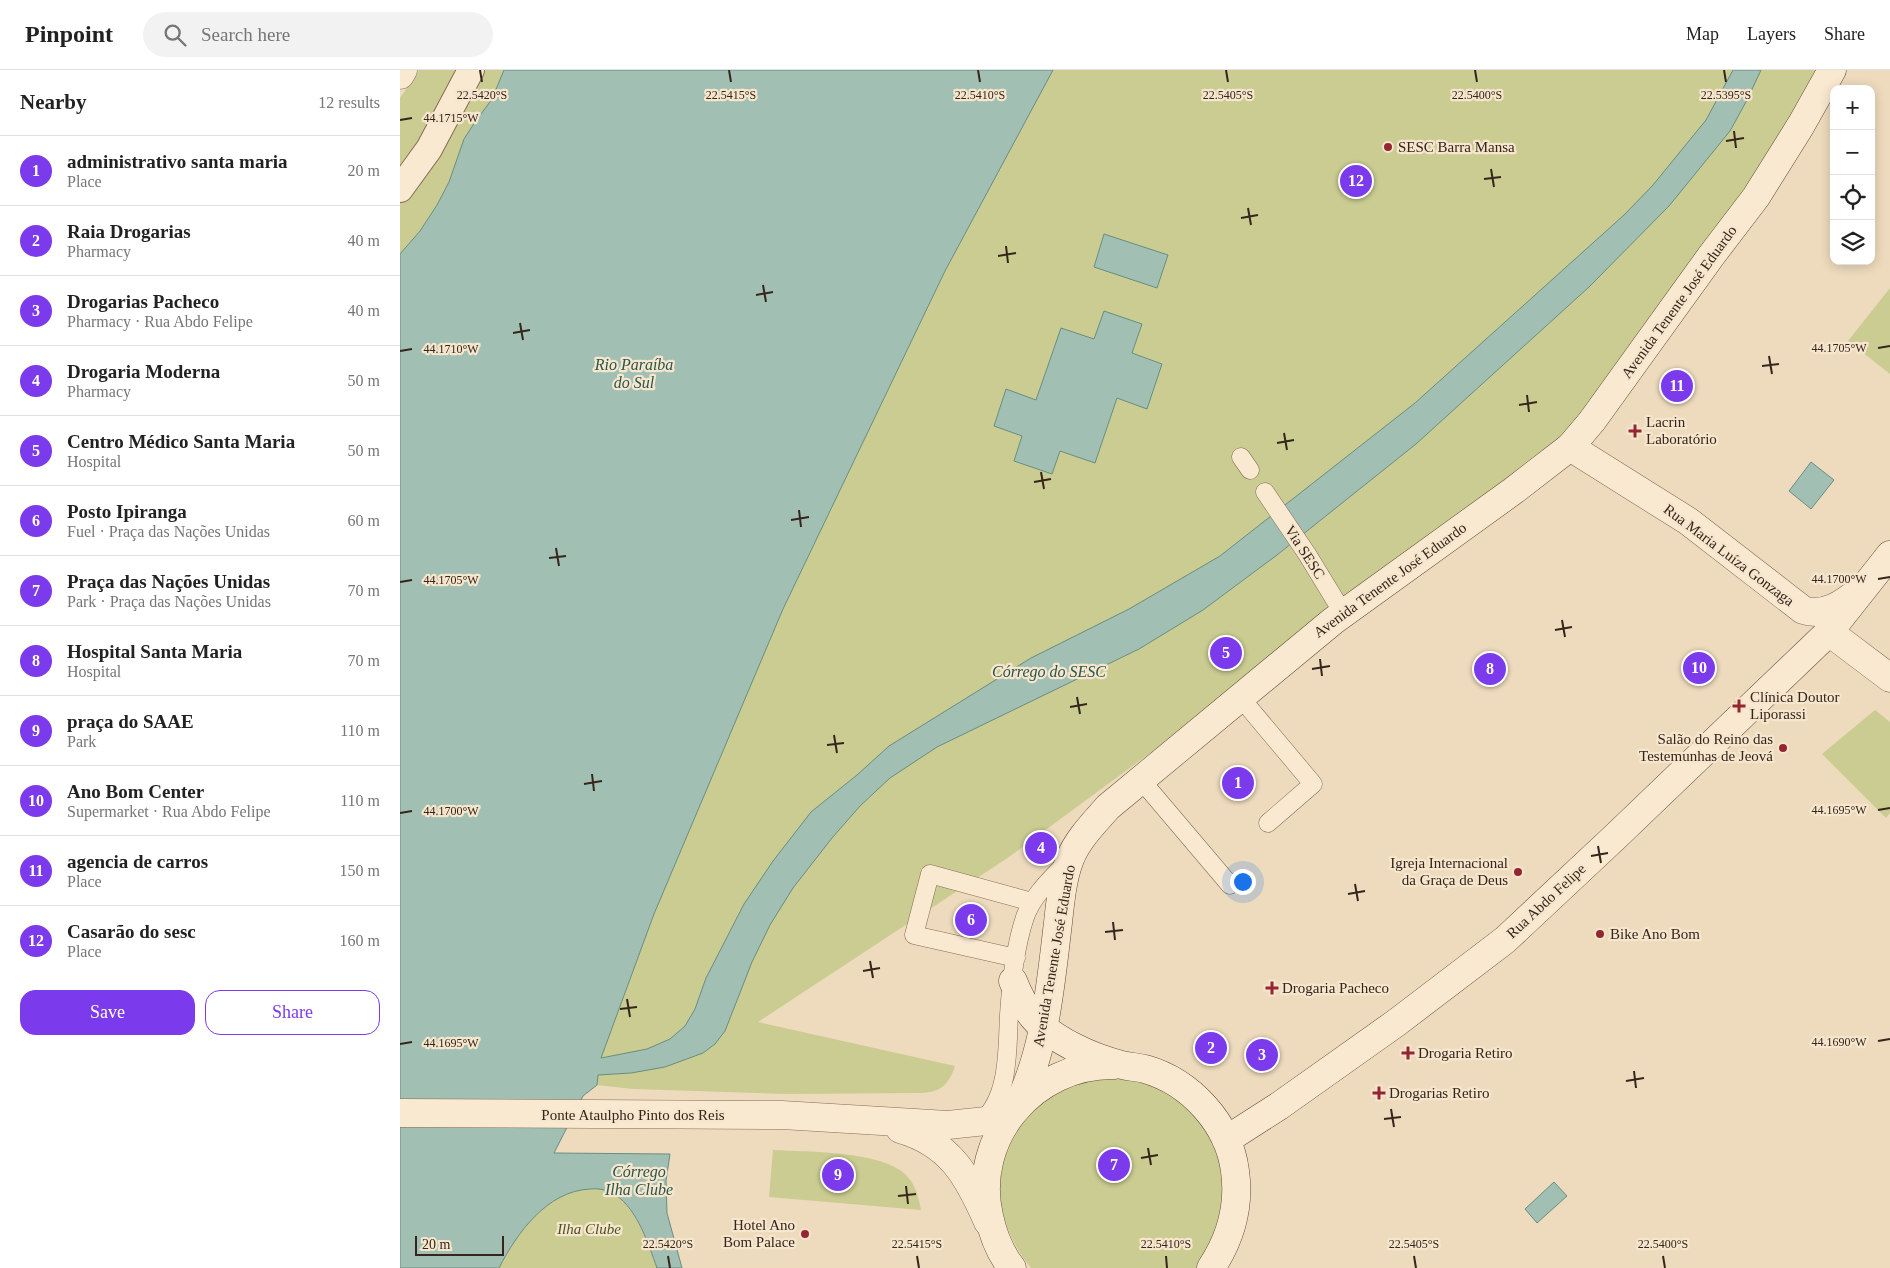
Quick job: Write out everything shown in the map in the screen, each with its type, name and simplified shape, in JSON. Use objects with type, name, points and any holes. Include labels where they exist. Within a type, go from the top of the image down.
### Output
[{"type":"main road","points":[[400,75],[403,70]]},
{"type":"main road","name":"Avenida Tenente José Eduardo","points":[[1016,1109],[1030,1078],[1043,1027],[1064,882],[1070,858],[1085,834],[1108,807],[1343,613],[1512,491],[1570,446],[1597,414],[1756,197],[1801,125],[1832,70]]},
{"type":"main road","name":"Rua Maria Luíza Gonzaga","points":[[1570,446],[1688,521],[1802,610],[1820,613],[1828,611],[1851,598],[1864,587]]},
{"type":"main road","name":"Rua Abdo Felipe","points":[[1226,1140],[1279,1106],[1396,1023],[1504,940],[1622,831],[1829,632],[1890,555]]},
{"type":"main road","points":[[1829,632],[1890,678]]},
{"type":"main road","points":[[1015,969],[1026,1007],[1043,1027],[1076,1048],[1123,1065],[1145,1069],[1166,1077],[1185,1088],[1202,1103],[1216,1121],[1226,1140],[1234,1162],[1237,1186],[1236,1209],[1230,1232],[1221,1253],[1211,1268]]},
{"type":"main road","points":[[990,1268],[994,1236],[986,1197],[986,1180],[990,1155],[1000,1132],[1016,1109],[1030,1094],[1058,1076],[1089,1066],[1123,1065]]},
{"type":"main road","points":[[867,1120],[948,1125],[997,1119],[1016,1109]]},
{"type":"main road","name":"Ponte Ataulpho Pinto dos Reis","points":[[400,1114],[782,1115],[867,1120]]},
{"type":"main road","points":[[867,1120],[914,1133],[932,1141],[951,1156],[976,1193],[994,1236],[1012,1268]]},
{"type":"street","points":[[400,189],[429,150],[471,70]]},
{"type":"lane","name":"Via SESC","points":[[1269,498],[1307,554],[1343,613]]},
{"type":"lane","points":[[1240,697],[1313,784],[1268,823]]},
{"type":"lane","points":[[1141,780],[1230,885]]},
{"type":"lane","points":[[981,1122],[993,1107],[1005,1075],[1015,969],[1026,916],[1038,893],[1070,858]]},
{"type":"lane","points":[[1015,969],[914,935],[930,874],[1032,902]]},
{"type":"green space","points":[[419,70],[504,70],[492,99],[464,139],[449,182],[437,205],[420,231],[400,254],[400,98]]},
{"type":"green space","name":"SESC Barra Mansa","points":[[1053,70],[1830,70],[1570,444],[1006,859],[758,1022],[955,1066],[946,1084],[937,1090],[925,1093],[788,1094],[633,1089],[597,1085],[600,1059],[654,914],[783,609],[945,271]]},
{"type":"green space","points":[[1890,288],[1890,374],[1848,341]]},
{"type":"green space","points":[[1875,710],[1890,722],[1890,813],[1886,818],[1822,754]]},
{"type":"green space","points":[[1095,1077],[1132,1077],[1170,1091],[1213,1135],[1227,1195],[1209,1253],[1197,1268],[1031,1268],[1017,1249],[1002,1207],[1000,1186],[1002,1165],[1009,1145],[1021,1126],[1037,1108],[1062,1090],[1075,1083]]},
{"type":"green space","points":[[773,1150],[848,1155],[886,1163],[901,1171],[911,1181],[919,1199],[921,1210],[769,1197]]},
{"type":"green space","name":"Ilha Clube","points":[[600,1188],[614,1194],[629,1208],[641,1228],[658,1268],[499,1268],[528,1224],[547,1205],[569,1192]]},
{"type":"water","name":"Rio Paraíba do Sul","points":[[504,70],[1053,70],[945,271],[783,609],[654,914],[601,1058],[647,1049],[670,1039],[685,1026],[695,1009],[706,978],[744,904],[773,861],[811,812],[889,746],[1031,658],[1129,609],[1220,556],[1415,403],[1624,215],[1653,185],[1706,120],[1733,70],[1761,70],[1730,131],[1669,206],[1589,287],[1416,444],[1277,555],[1203,610],[1139,649],[937,747],[890,778],[860,806],[793,888],[770,925],[752,962],[725,1031],[715,1044],[703,1053],[665,1067],[631,1073],[598,1075],[597,1085],[583,1096],[554,1153],[670,1154],[666,1181],[667,1213],[682,1268],[657,1268],[641,1228],[624,1202],[613,1193],[593,1189],[574,1192],[560,1197],[535,1216],[515,1241],[499,1268],[400,1268],[400,254],[420,231],[437,205],[449,182],[464,139],[492,99]]},
{"type":"water","points":[[1104,234],[1168,255],[1157,288],[1094,267]]},
{"type":"water","points":[[1104,311],[1142,324],[1132,353],[1162,364],[1147,409],[1117,398],[1095,463],[1060,451],[1052,474],[1014,461],[1022,436],[994,426],[1006,389],[1036,400],[1061,328],[1094,339]]},
{"type":"water","points":[[1811,462],[1834,480],[1811,509],[1789,491]]},
{"type":"water","points":[[1554,1182],[1567,1196],[1537,1223],[1525,1209]]},
{"type":"place","name":"SESC Barra Mansa","points":[[1388,147]]},
{"type":"place","name":"Casarão do sesc","points":[[1356,181]]},
{"type":"place","name":"agencia de carros","points":[[1677,386]]},
{"type":"place","name":"Lacrin Laboratório","points":[[1635,431]]},
{"type":"place","name":"Centro Médico Santa Maria","points":[[1226,653]]},
{"type":"place","name":"Ano Bom Center","points":[[1699,668]]},
{"type":"place","name":"Hospital Santa Maria","points":[[1490,669]]},
{"type":"place","name":"Clínica Doutor Liporassi","points":[[1739,706]]},
{"type":"place","name":"Salão do Reino das Testemunhas de Jeová","points":[[1783,748]]},
{"type":"place","name":"administrativo santa maria","points":[[1238,783]]},
{"type":"place","name":"Drogaria Moderna","points":[[1041,848]]},
{"type":"place","name":"Igreja Internacional da Graça de Deus","points":[[1518,872]]},
{"type":"place","name":"Posto Ipiranga","points":[[971,920]]},
{"type":"place","name":"Bike Ano Bom","points":[[1600,934]]},
{"type":"place","name":"Drogaria Pacheco","points":[[1272,988]]},
{"type":"place","name":"Raia Drogarias","points":[[1211,1048]]},
{"type":"place","name":"Drogaria Retiro","points":[[1408,1053]]},
{"type":"place","name":"Drogarias Pacheco","points":[[1262,1055]]},
{"type":"place","name":"Drogarias Retiro","points":[[1379,1093]]},
{"type":"place","name":"Praça das Nações Unidas","points":[[1114,1165]]},
{"type":"place","name":"praça do SAAE","points":[[838,1175]]},
{"type":"place","name":"Hotel Ano Bom Palace","points":[[805,1234]]},
{"type":"water label","name":"Córrego do SESC","points":[[1049,671]]},
{"type":"water label","name":"Córrego Ilha Clube","points":[[639,1180]]}]
